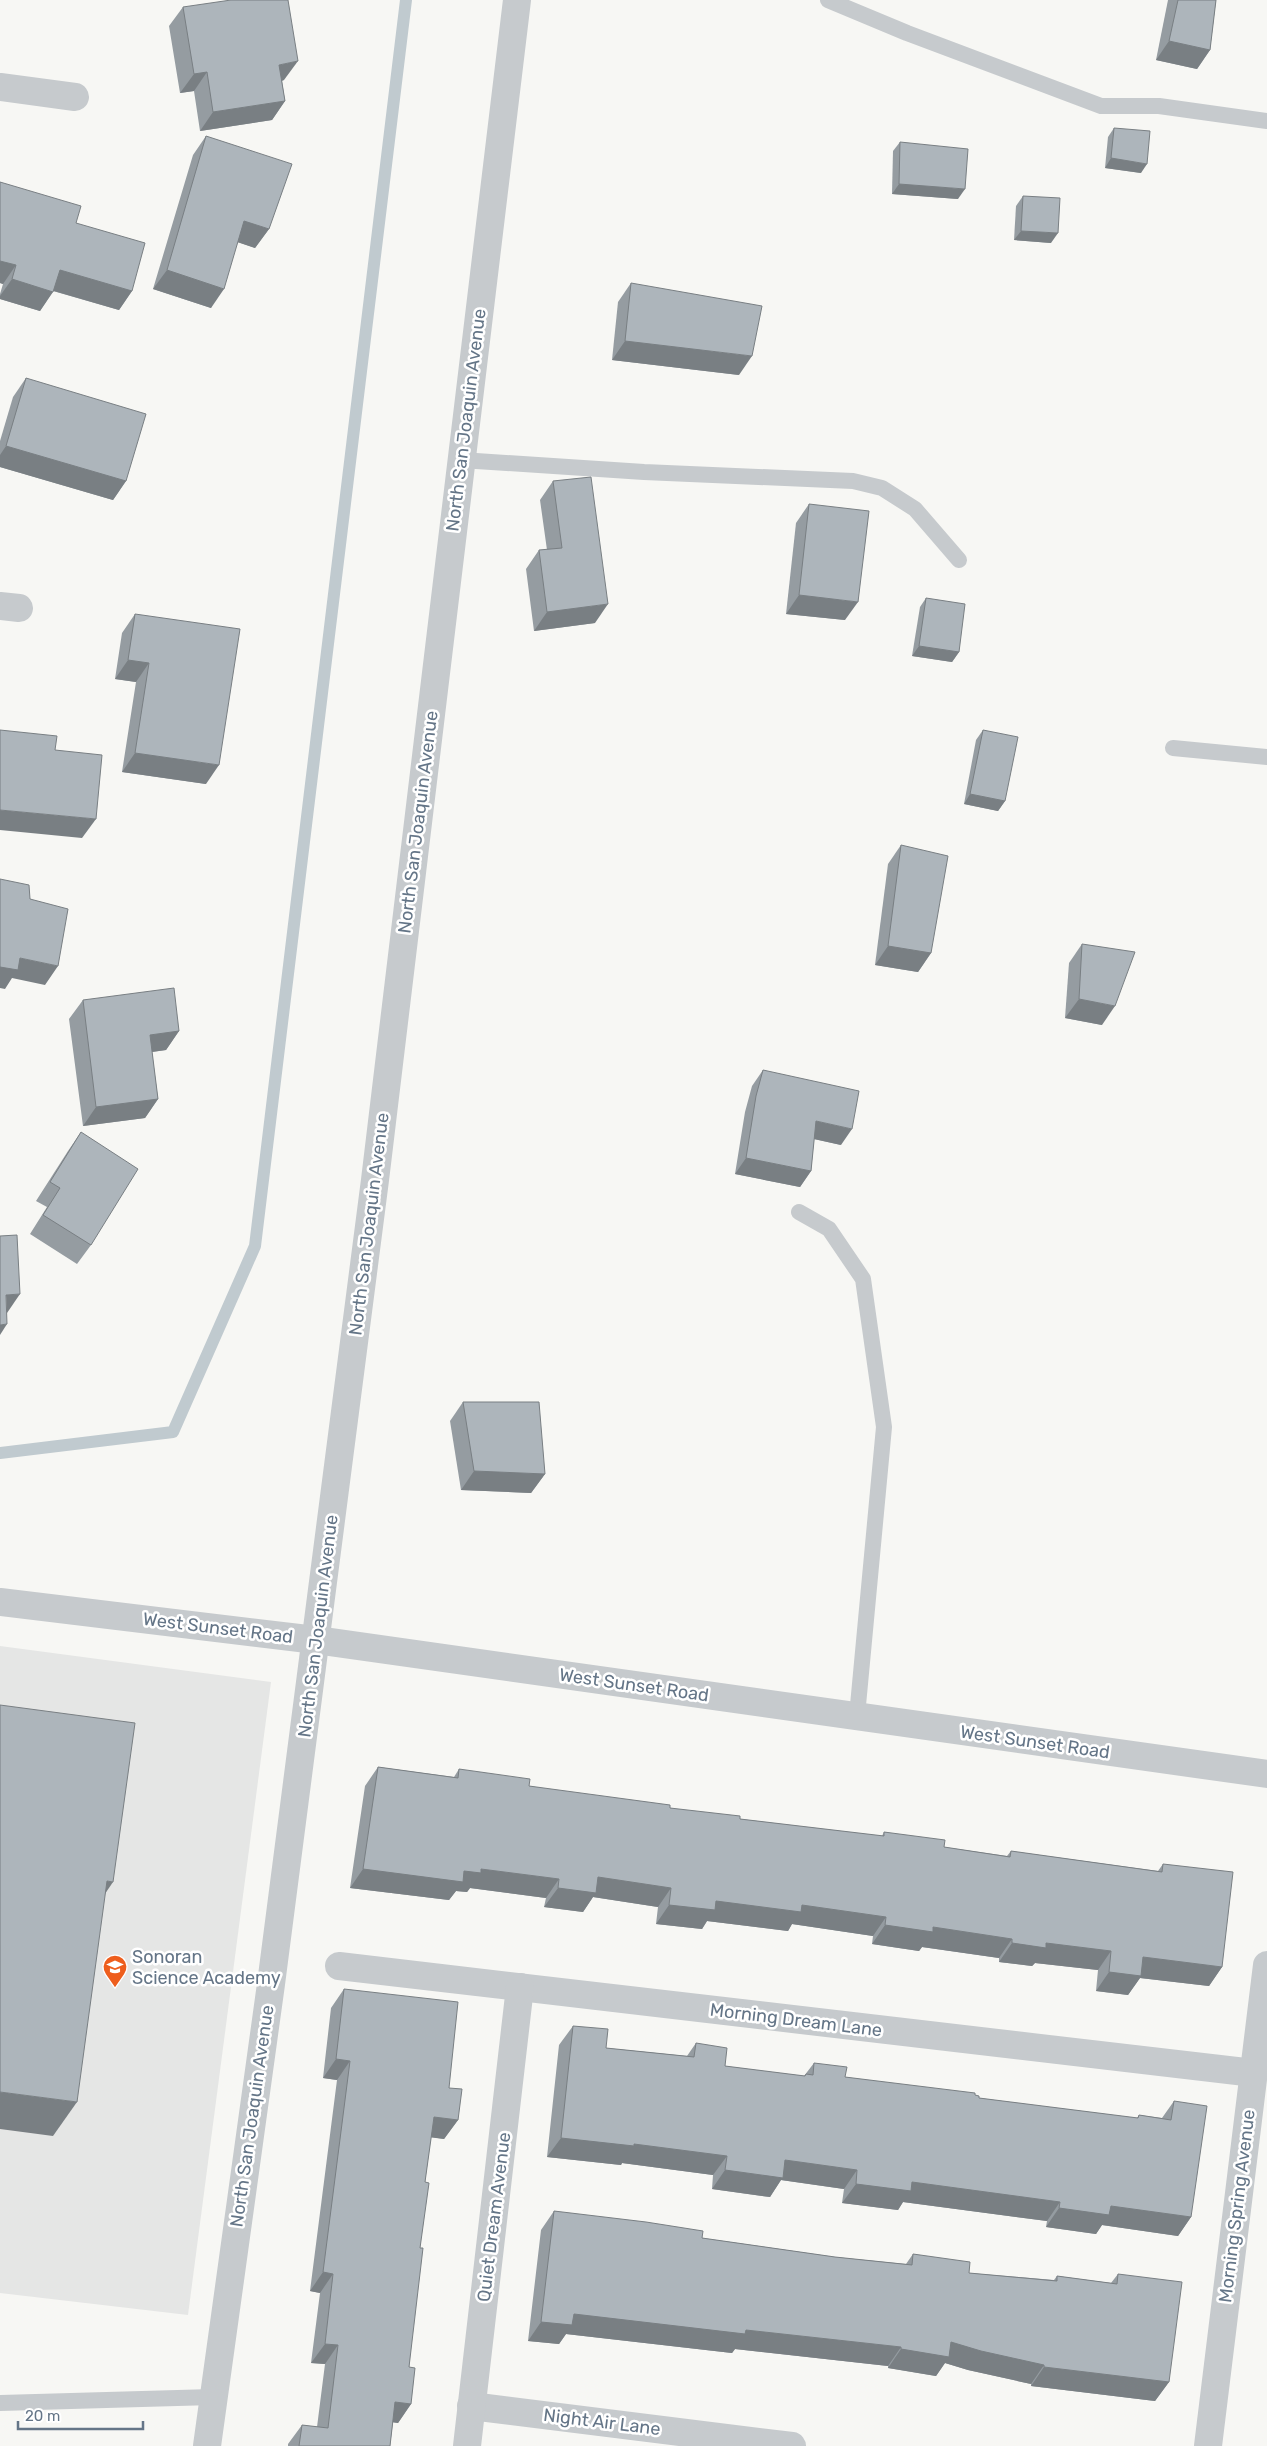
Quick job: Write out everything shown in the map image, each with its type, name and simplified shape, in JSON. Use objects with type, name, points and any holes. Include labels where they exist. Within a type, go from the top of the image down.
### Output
[{"type":"street","name":"North San Joaquin Avenue","points":[[206,2446],[316,1640],[376,1170],[517,0]]},
{"type":"street","points":[[0,87],[76,97]]},
{"type":"street","name":"West Sunset Road","points":[[0,1602],[316,1640],[1267,1774]]},
{"type":"street","name":"Morning Spring Avenue","points":[[1208,2446],[1267,1965]]},
{"type":"street","name":"Morning Dream Lane","points":[[339,1966],[1254,2073]]},
{"type":"street","name":"Quiet Dream Avenue","points":[[467,2446],[520,1987]]},
{"type":"street","name":"Night Air Lane","points":[[471,2406],[792,2446]]},
{"type":"lane","points":[[828,0],[907,33],[1101,106],[1159,106],[1267,121]]},
{"type":"lane","points":[[462,460],[644,472],[854,481],[882,488],[914,509],[959,560]]},
{"type":"lane","points":[[1173,748],[1267,758]]},
{"type":"lane","points":[[799,1212],[829,1229],[863,1279],[884,1427],[858,1716]]},
{"type":"lane","points":[[0,2404],[213,2397]]},
{"type":"shaded area","name":"Sonoran Science Academy","points":[[0,1646],[271,1682],[188,2315],[0,2293]]},
{"type":"building","points":[[231,0],[288,0],[298,61],[279,65],[285,101],[213,112],[207,72],[194,74],[183,7]]},
{"type":"building","points":[[1178,0],[1216,0],[1210,50],[1169,41]]},
{"type":"building","points":[[1114,128],[1150,131],[1147,164],[1111,158]]},
{"type":"building","points":[[206,136],[292,164],[269,229],[244,221],[224,289],[167,270]]},
{"type":"building","points":[[900,142],[968,149],[965,189],[899,184]]},
{"type":"building","points":[[0,182],[81,206],[76,223],[145,243],[132,291],[60,270],[53,292],[12,279],[16,265],[0,261]]},
{"type":"building","points":[[1023,196],[1060,198],[1058,233],[1021,231]]},
{"type":"building","points":[[631,283],[762,306],[752,356],[625,341]]},
{"type":"building","points":[[26,378],[146,414],[126,481],[6,446]]},
{"type":"building","points":[[591,477],[608,604],[547,612],[539,550],[562,548],[553,481]]},
{"type":"building","points":[[809,504],[869,511],[858,602],[799,595]]},
{"type":"building","points":[[926,598],[965,604],[959,652],[919,646]]},
{"type":"building","points":[[135,614],[240,629],[219,765],[135,753],[149,663],[128,660]]},
{"type":"building","points":[[0,730],[57,736],[55,750],[102,755],[96,819],[0,810]]},
{"type":"building","points":[[983,730],[1018,737],[1005,801],[970,794]]},
{"type":"building","points":[[901,845],[948,856],[931,953],[888,946]]},
{"type":"building","points":[[0,879],[29,885],[30,899],[68,909],[58,966],[20,958],[18,970],[0,967]]},
{"type":"building","points":[[1082,944],[1135,952],[1115,1006],[1079,999]]},
{"type":"building","points":[[174,988],[179,1031],[150,1035],[158,1099],[96,1107],[83,1000]]},
{"type":"building","points":[[763,1070],[859,1091],[852,1129],[816,1121],[811,1171],[746,1158],[756,1096]]},
{"type":"building","points":[[81,1132],[138,1169],[91,1245],[43,1215],[60,1188],[50,1182]]},
{"type":"building","points":[[17,1235],[20,1294],[6,1295],[7,1324],[0,1325],[0,1236]]},
{"type":"building","points":[[463,1402],[539,1402],[545,1474],[474,1471]]},
{"type":"building","points":[[0,1705],[135,1723],[113,1882],[107,1881],[77,2102],[0,2092]]},
{"type":"building","points":[[378,1767],[458,1778],[459,1769],[530,1779],[529,1786],[670,1805],[670,1808],[740,1816],[740,1819],[884,1836],[884,1832],[945,1840],[944,1847],[1010,1857],[1011,1851],[1162,1872],[1163,1864],[1233,1872],[1222,1967],[1143,1957],[1141,1976],[1109,1972],[1111,1951],[1046,1943],[1046,1948],[1012,1943],[1012,1939],[933,1927],[933,1932],[885,1925],[886,1917],[802,1905],[801,1912],[716,1901],[715,1910],[669,1905],[671,1888],[598,1877],[596,1893],[558,1888],[559,1879],[481,1869],[481,1873],[464,1871],[463,1882],[363,1869]]},
{"type":"building","points":[[344,1989],[458,2002],[449,2088],[462,2089],[458,2120],[434,2117],[425,2182],[429,2183],[420,2248],[423,2248],[409,2367],[415,2368],[411,2404],[395,2402],[390,2446],[299,2446],[302,2425],[328,2428],[338,2345],[325,2344],[333,2274],[323,2272],[350,2061],[336,2059]]},
{"type":"building","points":[[573,2026],[608,2029],[606,2048],[694,2057],[696,2043],[727,2048],[725,2066],[805,2076],[806,2074],[813,2075],[814,2063],[847,2067],[845,2077],[975,2093],[979,2098],[1138,2118],[1139,2115],[1171,2120],[1174,2101],[1207,2106],[1191,2217],[1111,2206],[1109,2215],[1059,2208],[1060,2202],[912,2182],[911,2191],[856,2184],[857,2170],[785,2160],[783,2178],[725,2170],[727,2156],[634,2144],[634,2146],[561,2138]]},
{"type":"building","points":[[554,2211],[703,2231],[702,2238],[835,2257],[912,2265],[913,2254],[970,2262],[969,2273],[1057,2281],[1057,2276],[1117,2284],[1118,2274],[1182,2282],[1169,2382],[1044,2367],[1044,2365],[981,2351],[951,2342],[949,2357],[901,2349],[901,2347],[746,2330],[745,2334],[574,2314],[572,2325],[541,2322]]},
{"type":"waterway","points":[[0,1453],[173,1432],[255,1246],[406,0]]},
{"type":"place","name":"Sonoran Science Academy","points":[[115,1988]]}]
